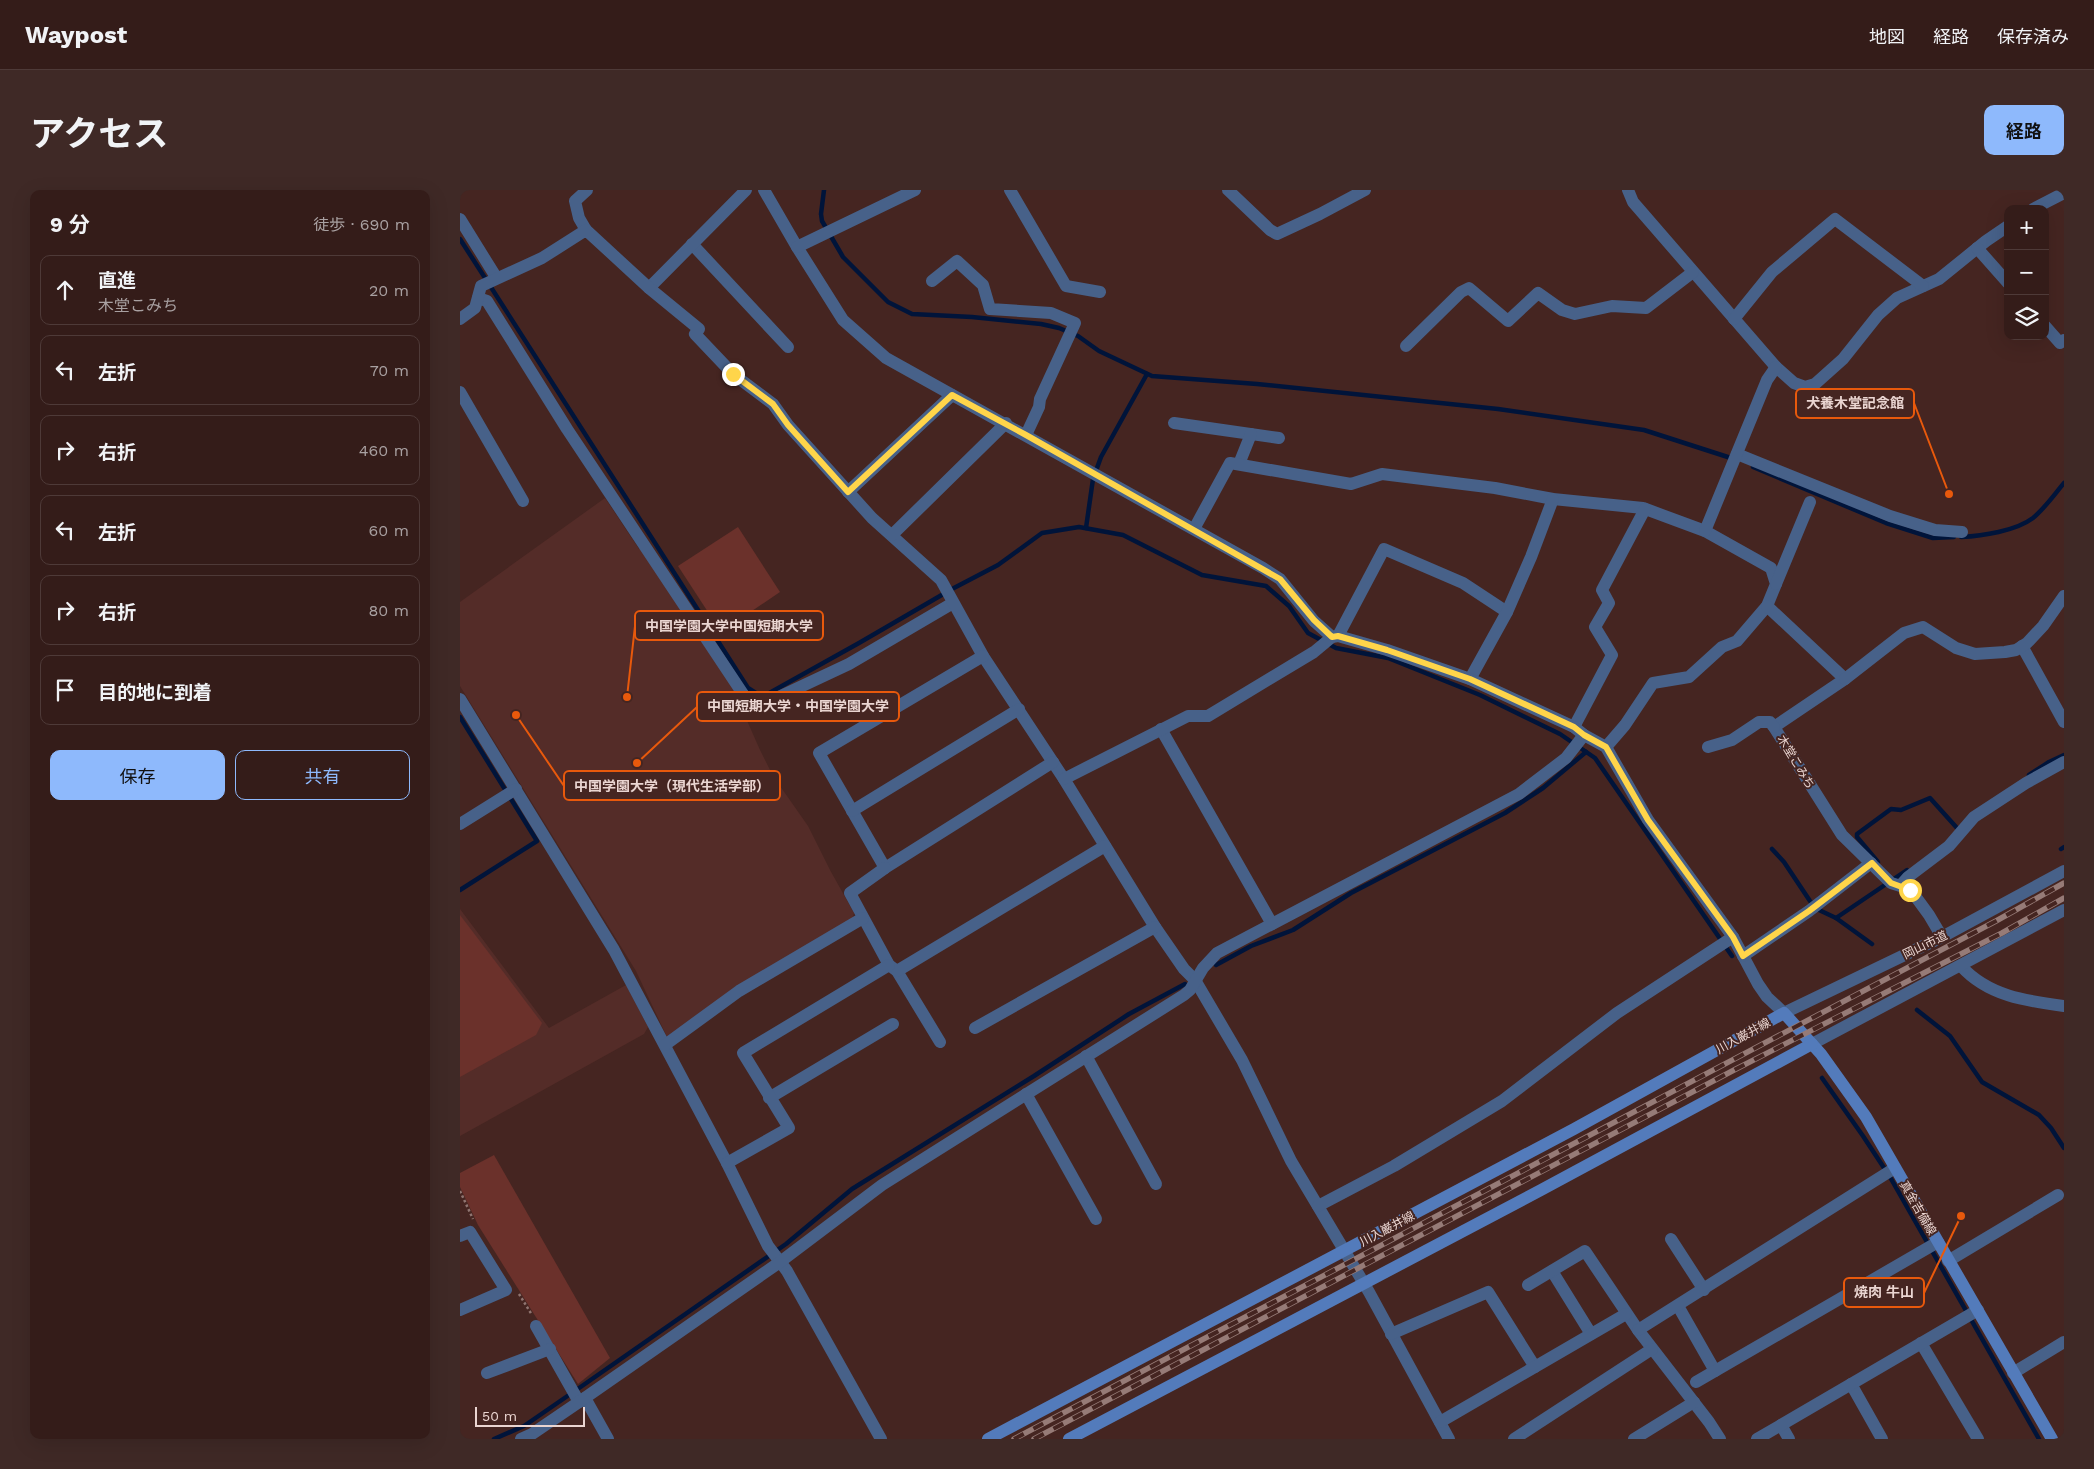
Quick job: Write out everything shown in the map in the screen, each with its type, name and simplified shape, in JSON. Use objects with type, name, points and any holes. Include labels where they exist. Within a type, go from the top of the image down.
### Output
[{"type":"main road","name":"真金吉備線","points":[[1784,1013],[1821,1054],[1866,1117],[1889,1172],[1931,1246],[1948,1261],[1969,1315],[2013,1373],[2052,1439]]},
{"type":"main road","name":"川入巌井線","points":[[988,1439],[1345,1252],[1784,1013]]},
{"type":"main road","points":[[1069,1439],[1541,1190],[1812,1044]]},
{"type":"street","points":[[587,190],[576,201],[579,218],[586,230],[649,288],[699,329],[695,334],[733,374],[773,404],[788,425],[872,518],[941,580],[983,656],[1064,779],[1155,927],[1184,969],[1195,980],[1242,1060],[1291,1161],[1363,1283],[1449,1439]]},
{"type":"street","points":[[649,288],[746,190]]},
{"type":"street","points":[[764,190],[797,248],[843,320],[886,358],[1006,423],[1280,579],[1314,620],[1335,636],[1387,650],[1470,679],[1579,731],[1606,747],[1648,820],[1727,940],[1743,956],[1762,991],[1784,1013]]},
{"type":"street","points":[[797,248],[915,190]]},
{"type":"street","points":[[1010,190],[1066,286],[1100,292]]},
{"type":"street","points":[[1228,190],[1270,230],[1277,234],[1366,190]]},
{"type":"street","points":[[1628,190],[1633,202],[1776,367],[1794,383],[1805,387],[1815,384],[1843,359],[1878,315],[1897,298],[1939,279],[2004,229]]},
{"type":"street","points":[[2040,205],[2062,193]]},
{"type":"street","points":[[460,219],[487,285],[487,301],[567,429],[753,709],[849,664],[953,602]]},
{"type":"street","points":[[1734,319],[1772,272],[1835,219],[1923,286]]},
{"type":"street","points":[[460,320],[475,308],[487,285],[542,258],[586,230]]},
{"type":"street","points":[[692,244],[788,347]]},
{"type":"street","points":[[1977,248],[2004,278]]},
{"type":"street","points":[[932,280],[957,261],[983,284],[990,309],[1052,313],[1076,323],[1040,399],[1039,407],[1026,435]]},
{"type":"street","points":[[1406,346],[1461,292],[1469,288],[1508,322],[1538,292],[1562,310],[1575,314],[1612,306],[1646,308],[1693,272]]},
{"type":"street","points":[[2049,331],[2060,343],[2064,340]]},
{"type":"street","points":[[1705,531],[1767,380],[1776,367]]},
{"type":"street","points":[[460,392],[523,501]]},
{"type":"street","points":[[848,492],[952,395]]},
{"type":"street","points":[[892,535],[1006,423]]},
{"type":"street","points":[[1174,423],[1280,438]]},
{"type":"street","points":[[1239,464],[1251,434]]},
{"type":"street","points":[[1736,457],[1890,516],[1935,530],[1962,532]]},
{"type":"street","points":[[1194,529],[1230,463],[1351,484],[1382,474],[1495,488],[1553,499],[1645,509],[1705,531],[1771,568],[1776,584]]},
{"type":"street","points":[[1470,679],[1507,612],[1531,558],[1553,499]]},
{"type":"street","points":[[1606,747],[1625,725],[1653,683],[1688,677],[1722,647],[1737,641],[1768,606],[1810,502]]},
{"type":"street","points":[[521,1439],[532,1434],[578,1396],[776,1255],[882,1185],[1184,995],[1190,990],[1203,968],[1217,953],[1493,809],[1519,794],[1566,758],[1612,655],[1595,627],[1609,604],[1602,590],[1645,509]]},
{"type":"street","points":[[1064,779],[1188,716],[1208,716],[1314,652],[1335,636],[1384,549],[1463,583],[1507,612]]},
{"type":"street","points":[[2064,596],[2043,626],[2022,646],[2064,722]]},
{"type":"street","points":[[1768,606],[1845,679]]},
{"type":"street","name":"木堂こみち","points":[[1942,938],[1929,914],[1910,890],[1893,883],[1842,835],[1774,727],[1845,679],[1904,633],[1923,627],[1956,648],[1975,654],[2005,652],[2022,646]]},
{"type":"street","points":[[885,868],[819,753],[983,656]]},
{"type":"street","points":[[460,699],[510,793],[614,950],[776,1255],[881,1439]]},
{"type":"street","points":[[852,810],[1019,710]]},
{"type":"street","points":[[1708,747],[1732,740],[1759,722],[1770,722],[1774,727]]},
{"type":"street","points":[[1160,729],[1272,924]]},
{"type":"street","points":[[940,1042],[893,968],[850,893],[885,868],[1053,762]]},
{"type":"street","points":[[1893,883],[1908,877],[1949,846],[1974,817],[2064,762]]},
{"type":"street","points":[[460,824],[510,793]]},
{"type":"street","points":[[727,1162],[789,1128],[743,1053],[1105,846]]},
{"type":"street","points":[[1743,956],[1815,906],[1872,863]]},
{"type":"street","name":"岡山市道","points":[[1784,1013],[1942,938],[2064,871]]},
{"type":"street","points":[[1812,1044],[1962,966],[2064,910]]},
{"type":"street","points":[[665,1045],[739,991],[863,918]]},
{"type":"street","points":[[975,1028],[1155,927]]},
{"type":"street","points":[[1318,1206],[1394,1166],[1502,1101],[1617,1013],[1727,940]]},
{"type":"street","points":[[1962,966],[1973,979],[2007,995],[2038,1003],[2064,1006]]},
{"type":"street","points":[[769,1098],[893,1024]]},
{"type":"street","points":[[1086,1056],[1156,1184]]},
{"type":"street","points":[[1026,1094],[1096,1218]]},
{"type":"street","points":[[1638,1330],[1889,1172]]},
{"type":"street","points":[[1948,1261],[2058,1195]]},
{"type":"street","points":[[460,1236],[470,1232],[506,1290],[460,1310]]},
{"type":"street","points":[[1671,1239],[1704,1290]]},
{"type":"street","points":[[1696,1382],[1931,1246]]},
{"type":"street","points":[[1528,1285],[1584,1251],[1626,1314],[1694,1402],[1717,1438]]},
{"type":"street","points":[[1552,1270],[1591,1334]]},
{"type":"street","points":[[1391,1334],[1488,1292],[1534,1367]]},
{"type":"street","points":[[1678,1306],[1715,1371]]},
{"type":"street","points":[[1440,1422],[1626,1314]]},
{"type":"street","points":[[1757,1439],[1969,1315]]},
{"type":"street","points":[[536,1326],[578,1396],[608,1439]]},
{"type":"street","points":[[2013,1373],[2064,1342]]},
{"type":"street","points":[[1922,1343],[1978,1439]]},
{"type":"street","points":[[487,1373],[550,1349]]},
{"type":"street","points":[[1514,1439],[1652,1349]]},
{"type":"street","points":[[1851,1384],[1882,1439]]},
{"type":"street","points":[[1634,1439],[1694,1402]]},
{"type":"street","points":[[1781,1425],[1790,1439]]},
{"type":"shaded area","points":[[605,498],[639,549],[642,548],[746,704],[741,707],[773,776],[808,826],[854,913],[852,920],[667,1037],[636,971],[460,686],[460,602]]},
{"type":"shaded area","points":[[738,527],[780,592],[721,632],[678,566]]},
{"type":"shaded area","points":[[460,909],[549,1028],[626,985],[648,1027],[644,1034],[460,1136]]},
{"type":"shaded area","points":[[460,915],[542,1023],[536,1035],[460,1077]]},
{"type":"shaded area","points":[[494,1155],[610,1358],[578,1384],[478,1225],[460,1187],[460,1173]]},
{"type":"waterway","points":[[824,190],[822,221],[843,257],[888,302],[912,314],[972,317],[1041,324],[1059,328],[1078,336],[1099,351],[1152,376],[1257,384],[1498,409],[1644,430],[1734,459]]},
{"type":"waterway","points":[[460,239],[748,688],[762,697],[952,589],[998,565],[1042,533],[1079,527],[1123,535],[1202,575],[1266,586],[1289,606],[1308,633],[1336,648],[1388,658],[1480,695],[1560,734],[1595,758],[1732,956]]},
{"type":"waterway","points":[[1086,528],[1093,479],[1101,457],[1147,374]]},
{"type":"waterway","points":[[1753,467],[1886,523],[1933,538],[1954,537]]},
{"type":"waterway","points":[[1961,537],[1998,532],[2026,523],[2042,510],[2064,483]]},
{"type":"waterway","points":[[460,717],[537,841],[460,890]]},
{"type":"waterway","points":[[1216,965],[1251,946],[1293,930],[1351,893],[1505,813],[1543,788],[1586,752]]},
{"type":"waterway","points":[[2029,775],[2064,755]]},
{"type":"waterway","points":[[1878,862],[1857,837],[1857,834],[1891,809],[1901,810],[1930,798],[1957,828]]},
{"type":"waterway","points":[[1772,849],[1784,862],[1810,901],[1819,910],[1836,918],[1872,944]]},
{"type":"waterway","points":[[1836,918],[1907,870]]},
{"type":"waterway","points":[[494,1439],[524,1426],[786,1244],[852,1189],[1034,1076],[1129,1014],[1185,984]]},
{"type":"waterway","points":[[1917,1010],[1950,1036],[1982,1082],[2039,1115],[2051,1128],[2064,1148]]},
{"type":"waterway","points":[[1822,1078],[1890,1177],[2039,1439]]},
{"type":"railway","points":[[1014,1439],[1996,921],[2064,883]]},
{"type":"railway","points":[[1034,1439],[1736,1069],[2002,933],[2064,898]]},
{"type":"place","name":"犬養木堂記念館","points":[[1949,494]]},
{"type":"place","name":"中国学園大学中国短期大学","points":[[627,697]]},
{"type":"place","name":"中国学園大学（現代生活学部）","points":[[516,715]]},
{"type":"place","name":"中国短期大学・中国学園大学","points":[[637,763]]},
{"type":"place","name":"焼肉 牛山","points":[[1961,1216]]},
{"type":"route","points":[[733,374],[773,404],[788,425],[848,492],[952,395],[1263,568],[1280,579],[1314,620],[1332,637],[1338,636],[1387,650],[1470,679],[1574,727],[1606,747],[1648,820],[1733,937],[1743,956],[1809,911],[1872,863],[1891,883],[1901,885],[1910,890]]}]
